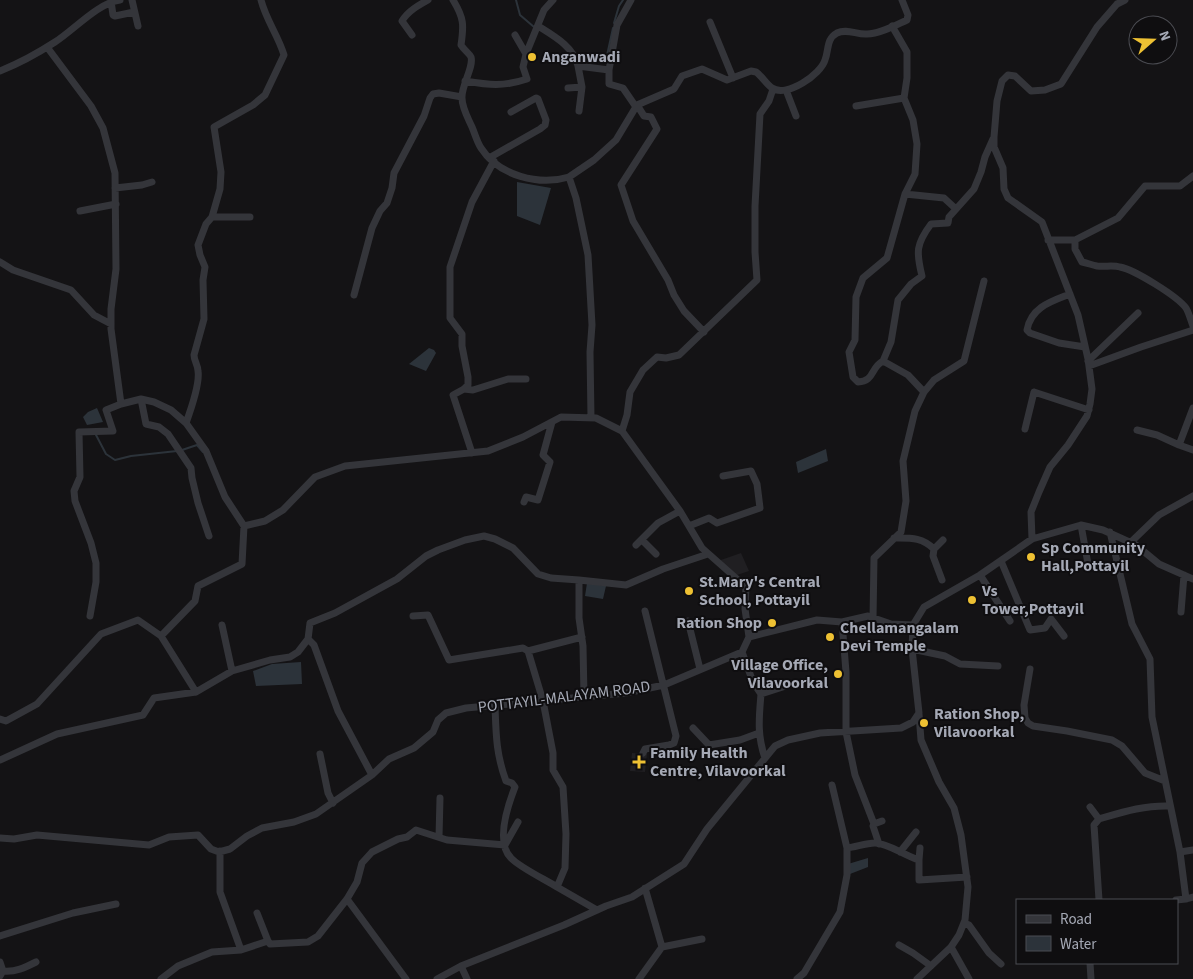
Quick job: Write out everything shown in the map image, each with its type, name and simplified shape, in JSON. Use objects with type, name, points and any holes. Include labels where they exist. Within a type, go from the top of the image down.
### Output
[{"type":"street","points":[[0,71],[24,61],[47,47],[111,1],[120,0]]},
{"type":"street","points":[[132,0],[138,26]]},
{"type":"street","points":[[186,424],[198,378],[194,355],[204,319],[203,280],[205,266],[200,256],[198,245],[206,224],[212,217],[220,189],[221,172],[214,127],[253,105],[265,95],[284,55],[279,38],[271,28],[260,0]]},
{"type":"street","points":[[412,35],[402,21],[417,6],[428,0]]},
{"type":"street","points":[[454,0],[464,23],[462,45],[471,57],[462,97],[463,106],[480,147],[491,160],[521,178],[546,181],[556,181],[569,177],[594,160],[616,140],[636,106],[674,89],[682,76],[702,69],[722,79],[756,72],[773,89],[786,90],[801,84],[818,70],[825,62],[829,42],[838,32],[847,31],[868,34],[907,20],[902,0]]},
{"type":"street","points":[[465,81],[493,86],[508,85],[527,79],[523,67],[526,54],[544,10],[553,0]]},
{"type":"street","points":[[631,0],[617,25],[609,70],[609,84],[623,88],[644,116],[652,117],[657,129],[621,185],[633,221],[664,272],[674,296],[684,311],[704,332]]},
{"type":"street","points":[[1032,539],[1031,512],[1045,476],[1087,416],[1092,389],[1078,315],[1042,222],[1008,198],[1004,189],[1003,168],[994,147],[996,101],[1002,81],[1008,75],[1015,76],[1032,91],[1045,90],[1061,84],[1098,27],[1117,4],[1124,0]]},
{"type":"street","points":[[111,1],[113,15],[115,16],[134,12]]},
{"type":"street","points":[[710,22],[733,78]]},
{"type":"street","points":[[892,26],[907,52],[907,78],[904,98],[912,120],[917,144],[915,174],[905,194],[887,258],[863,278],[856,297],[855,340],[849,352],[853,376],[858,382],[866,381],[879,363],[883,361],[891,342],[898,300],[911,284],[922,276],[917,256],[921,236],[931,224],[948,223],[949,216],[974,189],[994,137]]},
{"type":"street","points":[[537,27],[554,36],[576,56],[582,88],[579,111]]},
{"type":"street","points":[[515,35],[526,54]]},
{"type":"street","points":[[47,47],[91,106],[103,128],[115,173],[116,269],[111,324],[121,404]]},
{"type":"street","points":[[578,66],[609,70]]},
{"type":"street","points":[[568,88],[582,88]]},
{"type":"street","points":[[622,431],[627,415],[630,392],[644,370],[657,357],[666,358],[679,355],[757,280],[754,252],[760,114],[769,101],[773,89]]},
{"type":"street","points":[[786,90],[796,116]]},
{"type":"street","points":[[354,295],[372,228],[380,211],[387,203],[394,173],[424,116],[430,98],[433,94],[438,93],[462,97]]},
{"type":"street","points":[[464,390],[468,385],[468,377],[462,346],[462,334],[450,318],[450,267],[472,202],[491,160],[540,129],[546,120],[538,98],[512,112]]},
{"type":"street","points":[[856,106],[904,98]]},
{"type":"street","points":[[1048,240],[1075,240],[1118,218],[1145,186],[1180,186],[1193,176]]},
{"type":"street","points":[[569,177],[576,198],[588,255],[592,325],[590,352],[591,418]]},
{"type":"street","points":[[115,188],[152,182]]},
{"type":"street","points":[[905,194],[944,198],[956,209]]},
{"type":"street","points":[[80,212],[116,204]]},
{"type":"street","points":[[212,217],[250,217]]},
{"type":"street","points":[[1075,240],[1075,249],[1082,262],[1097,266],[1118,266],[1130,270],[1158,286],[1186,309],[1193,326]]},
{"type":"street","points":[[1,264],[71,290],[94,315],[111,324]]},
{"type":"street","points":[[873,619],[874,558],[901,532],[906,501],[903,461],[915,411],[924,392],[934,380],[964,361],[984,281]]},
{"type":"street","points":[[1070,294],[1041,306],[1028,323],[1027,330],[1030,333],[1059,343],[1085,347]]},
{"type":"street","points":[[1088,363],[1138,313]]},
{"type":"street","points":[[1088,363],[1193,330]]},
{"type":"street","points":[[883,361],[908,375],[924,392]]},
{"type":"street","points":[[472,453],[453,395],[464,390],[473,390],[508,379],[526,379]]},
{"type":"street","points":[[1025,429],[1034,392],[1055,397],[1089,410]]},
{"type":"street","points":[[141,399],[146,424],[159,427],[173,440],[191,468],[198,503],[209,536]]},
{"type":"street","points":[[90,616],[96,582],[96,563],[91,543],[75,502],[74,492],[80,477],[79,432],[113,431],[106,410],[141,399],[171,410],[186,424],[206,451],[225,496],[244,526],[242,564],[198,586],[195,601],[162,636]]},
{"type":"street","points":[[1179,445],[1193,408]]},
{"type":"street","points":[[244,526],[265,521],[283,510],[316,477],[345,466],[488,451],[561,418],[596,418],[622,431],[680,511],[702,548],[746,587],[745,608],[749,637],[742,652],[753,682],[761,694],[759,733],[765,758]]},
{"type":"street","points":[[524,502],[526,497],[538,500],[550,462],[543,455],[552,422]]},
{"type":"street","points":[[1137,430],[1157,435],[1193,450]]},
{"type":"street","points":[[689,526],[708,518],[717,524],[760,508],[758,484],[751,471],[723,476]]},
{"type":"street","points":[[1131,542],[1159,516],[1193,496]]},
{"type":"street","points":[[636,546],[658,523],[680,511]]},
{"type":"street","points":[[1081,525],[1088,564]]},
{"type":"street","points":[[917,979],[951,947],[959,935],[964,923],[968,887],[961,836],[954,808],[939,782],[921,740],[912,649],[912,625],[924,607],[980,575],[1032,539],[1081,525],[1110,532],[1131,542],[1159,564],[1193,579]]},
{"type":"street","points":[[1110,532],[1132,624],[1150,659],[1152,717],[1190,898]]},
{"type":"street","points":[[0,760],[57,734],[143,715],[154,698],[196,692],[232,671],[270,660],[290,657],[298,652],[308,639],[310,623],[335,613],[397,579],[426,556],[465,540],[484,536],[495,539],[513,548],[538,574],[551,578],[626,584],[708,554]]},
{"type":"street","points":[[894,538],[926,541],[934,549]]},
{"type":"street","points":[[642,540],[656,554]]},
{"type":"street","points":[[942,580],[933,556],[934,549],[943,540]]},
{"type":"street","points":[[1001,561],[1030,630],[1044,628],[1051,619],[1064,636]]},
{"type":"street","points":[[980,575],[1010,620]]},
{"type":"street","points":[[1181,612],[1184,575]]},
{"type":"street","points":[[579,580],[579,618],[582,637],[584,696]]},
{"type":"street","points":[[643,753],[645,749],[674,743],[676,736],[645,611]]},
{"type":"street","points":[[413,616],[428,615],[449,660],[523,648],[528,651],[543,701],[554,753],[553,770],[562,787],[566,834],[565,868],[557,887]]},
{"type":"street","points":[[749,637],[817,620],[842,622],[868,616],[891,624],[912,625]]},
{"type":"street","points":[[0,719],[6,721],[37,704],[101,634],[138,620],[162,636],[196,692]]},
{"type":"street","points":[[688,621],[700,669]]},
{"type":"street","points":[[842,622],[846,672],[846,732],[855,775],[874,824],[879,844]]},
{"type":"street","points":[[222,625],[232,671]]},
{"type":"street","points":[[528,651],[582,637]]},
{"type":"street","points":[[308,639],[314,645],[344,724],[372,775]]},
{"type":"street","points":[[912,649],[945,656],[960,664],[998,666]]},
{"type":"street","name":"POTTAYIL-MALAYAM ROAD","points":[[220,851],[230,849],[247,836],[262,828],[294,822],[316,814],[372,775],[388,759],[414,748],[433,732],[438,720],[446,713],[466,708],[626,693],[664,685],[742,652]]},
{"type":"street","points":[[1030,669],[1024,705],[1028,723],[1033,726],[1112,740],[1122,746],[1145,773],[1165,781]]},
{"type":"street","points":[[761,694],[792,684]]},
{"type":"street","points":[[495,706],[496,744],[499,761],[506,781],[512,783],[515,787],[505,820],[504,845],[510,858],[597,910]]},
{"type":"street","points":[[437,979],[461,966],[632,897],[684,864],[707,829],[775,746],[788,740],[820,733],[901,728],[913,722],[919,713]]},
{"type":"street","points":[[693,728],[710,745],[740,740],[759,733]]},
{"type":"street","points":[[320,754],[328,793],[333,803]]},
{"type":"street","points":[[797,979],[804,973],[840,912],[847,875],[847,848],[832,785]]},
{"type":"street","points":[[439,837],[440,798]]},
{"type":"street","points":[[1099,899],[1094,825],[1098,819],[1134,809],[1170,806]]},
{"type":"street","points":[[1090,807],[1098,819]]},
{"type":"street","points":[[874,824],[882,821]]},
{"type":"street","points":[[504,845],[518,822]]},
{"type":"street","points":[[161,979],[178,966],[212,952],[241,950],[268,942],[270,944],[290,944],[308,942],[318,936],[347,899],[357,882],[362,863],[372,852],[398,839],[407,837],[416,830],[457,841],[504,845]]},
{"type":"street","points":[[900,852],[916,832]]},
{"type":"street","points":[[0,838],[14,839],[37,835],[150,845],[169,837],[198,835],[211,849],[220,851],[220,892],[241,950]]},
{"type":"street","points":[[847,848],[879,844],[920,860]]},
{"type":"street","points":[[920,848],[919,880],[967,877]]},
{"type":"street","points":[[1180,852],[1193,850]]},
{"type":"street","points":[[646,888],[662,947]]},
{"type":"street","points":[[347,899],[406,979]]},
{"type":"street","points":[[0,936],[73,913],[116,904]]},
{"type":"street","points":[[257,913],[268,942]]},
{"type":"street","points":[[964,923],[969,925],[989,953],[1001,964]]},
{"type":"street","points":[[640,979],[662,947],[702,939]]},
{"type":"street","points":[[899,945],[914,953],[931,966]]},
{"type":"street","points":[[951,947],[969,979]]},
{"type":"street","points":[[0,962],[1,973],[24,969],[36,962]]},
{"type":"street","points":[[1090,964],[1091,979]]},
{"type":"street","points":[[461,966],[467,979]]},
{"type":"shaded area","points":[[741,553],[749,571],[737,575],[718,561]]},
{"type":"shaded area","name":"Family Health Centre, Vilavoorkal","points":[[632,753],[647,754],[645,772],[630,771]]},
{"type":"water","points":[[517,182],[551,188],[540,225],[517,216]]},
{"type":"water","points":[[429,348],[436,353],[426,371],[409,364]]},
{"type":"water","points":[[97,408],[103,422],[87,425],[83,417],[88,412]]},
{"type":"water","points":[[826,449],[828,461],[798,473],[796,462]]},
{"type":"water","points":[[587,583],[606,586],[603,599],[585,596]]},
{"type":"water","points":[[301,662],[302,684],[256,686],[253,671],[272,664]]},
{"type":"water","points":[[868,858],[868,867],[850,874],[848,864]]},
{"type":"waterway","points":[[516,0],[520,15],[534,27]]},
{"type":"waterway","points":[[614,23],[619,6],[623,0]]},
{"type":"waterway","points":[[578,58],[606,60],[613,28]]},
{"type":"waterway","points":[[95,433],[106,454],[115,460],[131,456],[177,451]]},
{"type":"waterway","points":[[182,450],[197,445],[203,452]]},
{"type":"place","name":"Anganwadi","points":[[532,57]]},
{"type":"place","name":"Sp Community Hall,Pottayil","points":[[1031,557]]},
{"type":"place","name":"St.Mary's Central School, Pottayil","points":[[689,591]]},
{"type":"place","name":"Vs Tower,Pottayil","points":[[972,600]]},
{"type":"place","name":"Ration Shop","points":[[772,623]]},
{"type":"place","name":"Chellamangalam Devi Temple","points":[[830,637]]},
{"type":"place","name":"Village Office, Vilavoorkal","points":[[838,674]]},
{"type":"place","name":"Ration Shop, Vilavoorkal","points":[[924,723]]},
{"type":"place","name":"Family Health Centre, Vilavoorkal","points":[[639,762]]}]
